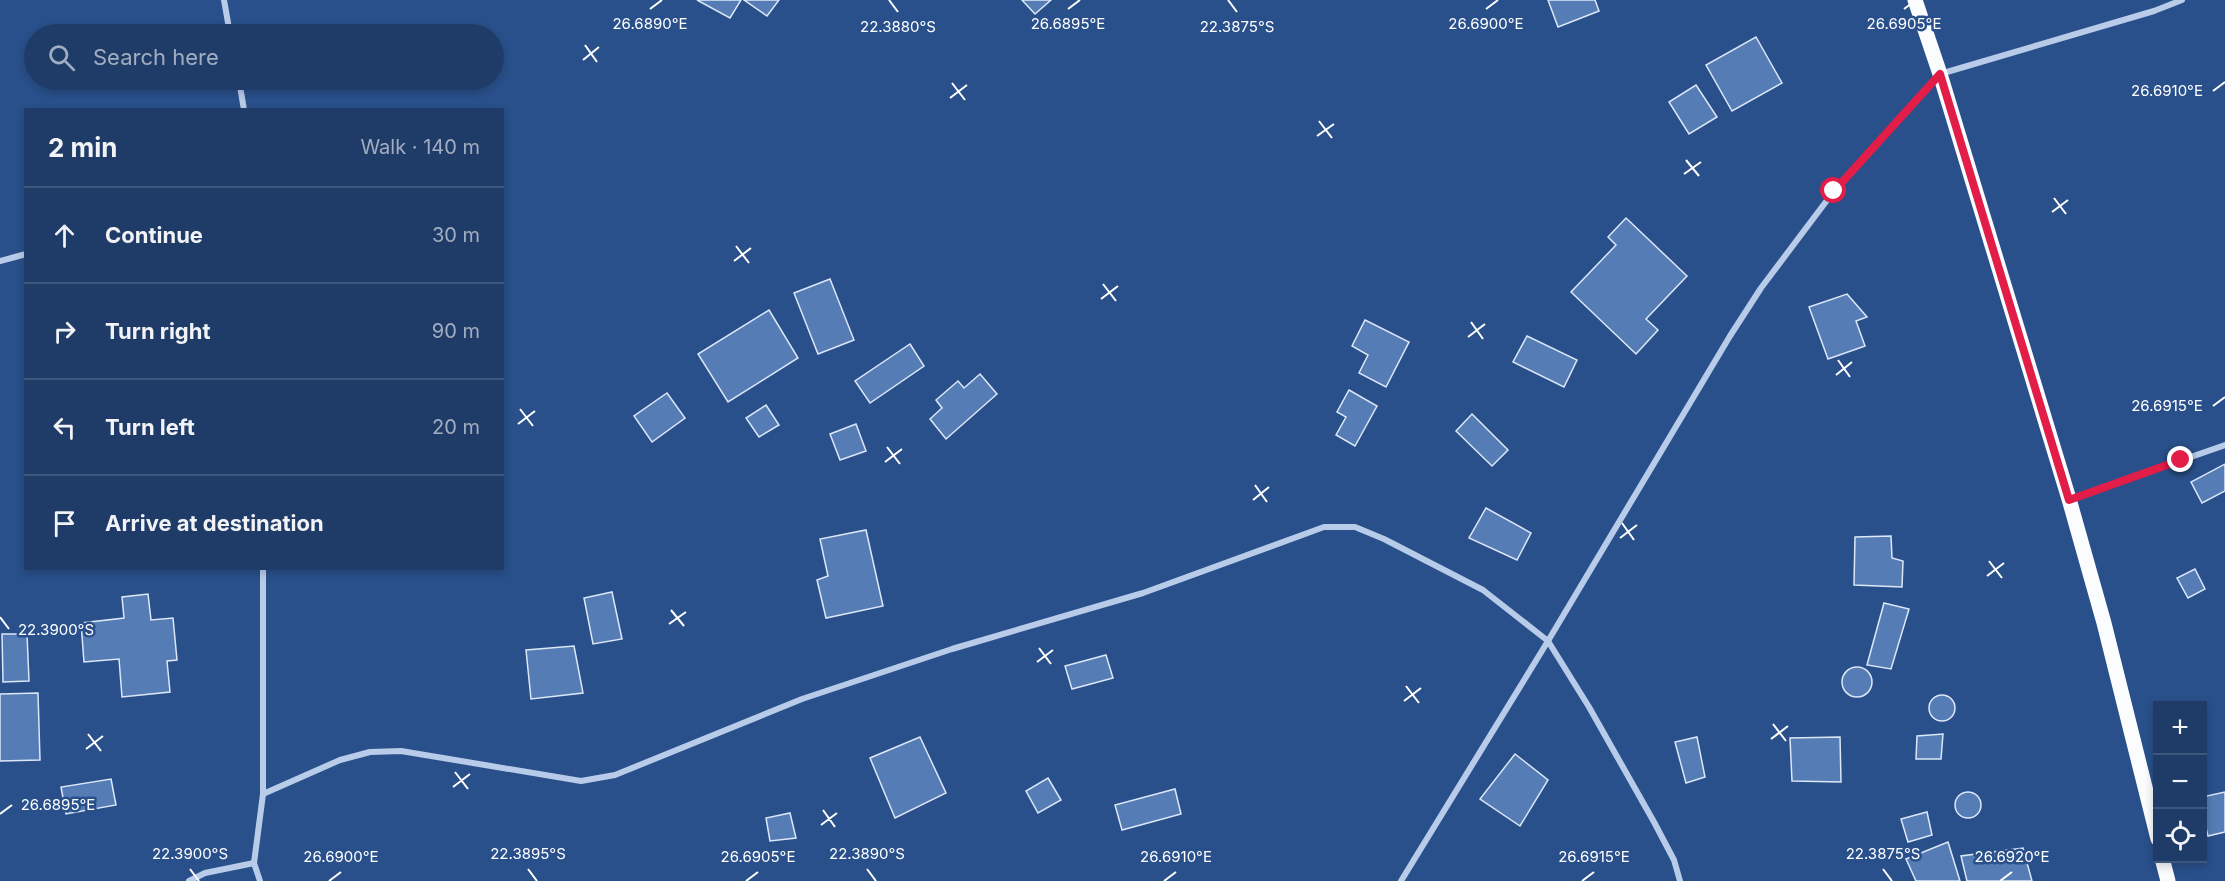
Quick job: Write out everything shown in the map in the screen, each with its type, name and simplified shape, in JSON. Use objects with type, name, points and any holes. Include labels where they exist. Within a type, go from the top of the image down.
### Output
[{"type":"main road","points":[[1915,0],[1940,74],[2069,500],[2104,623],[2153,823]]},
{"type":"main road","points":[[2163,863],[2168,881]]},
{"type":"street","points":[[224,0],[228,24]]},
{"type":"street","points":[[1401,881],[1761,288],[1834,191],[1940,74],[2154,11],[2182,0]]},
{"type":"street","points":[[240,90],[244,108]]},
{"type":"street","points":[[0,261],[24,255]]},
{"type":"street","points":[[2069,500],[2225,445]]},
{"type":"street","points":[[263,794],[340,760],[370,752],[401,751],[581,780],[615,775],[802,699],[952,649],[1143,593],[1324,527],[1355,527],[1384,539],[1483,590],[1548,641],[1589,707],[1654,822],[1674,860],[1680,881]]},
{"type":"street","points":[[260,881],[254,862],[263,794],[263,570]]},
{"type":"street","points":[[189,881],[205,873],[254,862]]},
{"type":"building","points":[[697,0],[741,0],[730,18]]},
{"type":"building","points":[[744,0],[779,0],[767,16]]},
{"type":"building","points":[[1022,0],[1051,0],[1035,14]]},
{"type":"building","points":[[1548,0],[1595,0],[1599,11],[1558,27]]},
{"type":"building","points":[[1756,37],[1782,83],[1732,111],[1706,65]]},
{"type":"building","points":[[1696,85],[1717,117],[1689,134],[1669,102]]},
{"type":"building","points":[[1626,218],[1687,276],[1646,319],[1658,330],[1636,354],[1571,292],[1616,245],[1608,237]]},
{"type":"building","points":[[830,279],[854,340],[818,354],[794,293]]},
{"type":"building","points":[[1847,294],[1867,317],[1856,321],[1865,346],[1828,359],[1809,307]]},
{"type":"building","points":[[769,310],[798,358],[728,402],[698,354]]},
{"type":"building","points":[[1365,320],[1409,342],[1386,387],[1359,373],[1368,355],[1352,346]]},
{"type":"building","points":[[1527,336],[1577,360],[1564,387],[1513,362]]},
{"type":"building","points":[[910,344],[924,366],[870,403],[855,381]]},
{"type":"building","points":[[980,374],[997,394],[946,439],[930,419],[942,408],[936,400],[958,381],[964,388]]},
{"type":"building","points":[[1349,390],[1377,406],[1355,446],[1336,435],[1346,417],[1337,412]]},
{"type":"building","points":[[667,393],[685,418],[652,442],[634,416]]},
{"type":"building","points":[[766,405],[779,425],[759,437],[746,418]]},
{"type":"building","points":[[1472,414],[1508,450],[1492,466],[1456,431]]},
{"type":"building","points":[[856,424],[866,451],[840,460],[830,434]]},
{"type":"building","points":[[2225,464],[2225,491],[2202,503],[2191,482]]},
{"type":"building","points":[[1486,508],[1531,533],[1517,560],[1469,538]]},
{"type":"building","points":[[866,530],[883,606],[826,618],[817,580],[828,576],[820,539]]},
{"type":"building","points":[[1891,536],[1892,558],[1903,561],[1902,587],[1854,585],[1855,537]]},
{"type":"building","points":[[2195,569],[2205,589],[2188,598],[2177,578]]},
{"type":"building","points":[[612,592],[622,639],[593,644],[584,598]]},
{"type":"building","points":[[148,594],[151,620],[173,618],[177,660],[167,661],[170,692],[122,697],[119,659],[84,662],[81,623],[124,618],[122,597]]},
{"type":"building","points":[[1884,603],[1909,609],[1891,669],[1867,665]]},
{"type":"building","points":[[2,634],[27,634],[29,681],[3,682]]},
{"type":"building","points":[[574,646],[583,693],[531,699],[526,650]]},
{"type":"building","points":[[1106,655],[1113,678],[1072,689],[1065,666]]},
{"type":"building","points":[[1857,667],[1867,672],[1872,682],[1867,692],[1857,697],[1847,692],[1842,682],[1847,672]]},
{"type":"building","points":[[38,693],[40,760],[0,761],[0,694]]},
{"type":"building","points":[[1942,695],[1951,699],[1955,708],[1951,717],[1942,721],[1933,717],[1929,708],[1933,699]]},
{"type":"building","points":[[1943,734],[1941,759],[1916,759],[1917,736]]},
{"type":"building","points":[[920,737],[946,793],[895,818],[870,758]]},
{"type":"building","points":[[1697,737],[1705,777],[1686,783],[1675,742]]},
{"type":"building","points":[[1840,737],[1841,782],[1792,781],[1790,738]]},
{"type":"building","points":[[1515,754],[1548,780],[1520,826],[1480,799]]},
{"type":"building","points":[[1048,778],[1061,800],[1038,813],[1026,791]]},
{"type":"building","points":[[111,779],[116,805],[66,814],[61,787]]},
{"type":"building","points":[[1175,789],[1181,814],[1122,830],[1115,805]]},
{"type":"building","points":[[1968,792],[1977,796],[1981,805],[1977,814],[1968,818],[1959,814],[1955,805],[1959,796]]},
{"type":"building","points":[[2225,792],[2225,832],[2208,836],[2207,796]]},
{"type":"building","points":[[1927,812],[1932,835],[1908,842],[1901,819]]},
{"type":"building","points":[[790,813],[796,838],[770,841],[766,818]]},
{"type":"building","points":[[1948,842],[1960,881],[1916,881],[1906,859]]},
{"type":"building","points":[[2023,848],[2032,881],[1967,881],[1961,856]]},
{"type":"route","points":[[1834,191],[1940,74],[2069,500],[2181,460]]}]
